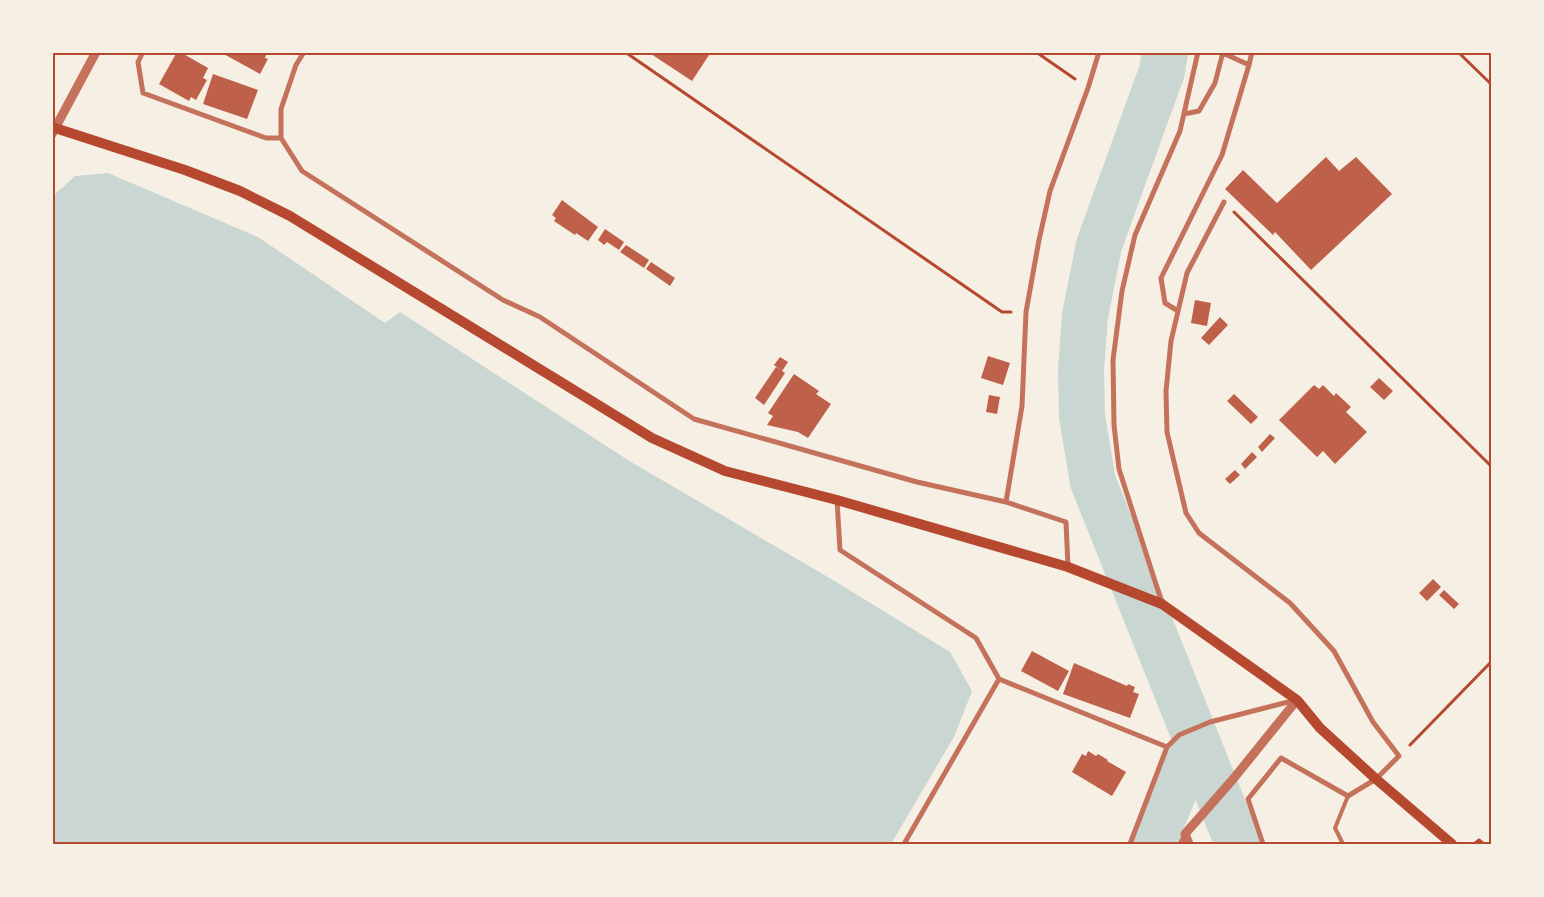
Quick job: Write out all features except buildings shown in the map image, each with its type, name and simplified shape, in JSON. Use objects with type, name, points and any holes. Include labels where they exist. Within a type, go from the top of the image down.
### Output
[{"type":"main road","points":[[54,130],[194,174],[240,191],[290,216],[652,438],[725,471],[837,500],[1068,567],[1162,604],[1297,700],[1320,728],[1452,844]]},
{"type":"street","points":[[54,130],[96,52]]},
{"type":"street","points":[[143,52],[138,62],[143,93],[266,138],[281,138]]},
{"type":"street","points":[[304,52],[296,66],[281,109],[281,138],[302,171],[503,300],[540,317],[694,419],[917,482],[1006,502],[1066,522],[1068,567]]},
{"type":"street","points":[[1006,502],[1022,406],[1026,312],[1050,191],[1088,88],[1099,52]]},
{"type":"street","points":[[1162,604],[1119,469],[1114,425],[1113,360],[1122,291],[1135,235],[1180,131],[1198,52]]},
{"type":"street","points":[[1178,311],[1165,303],[1161,278],[1222,155],[1252,52]]},
{"type":"street","points":[[1184,114],[1199,111],[1215,83],[1223,53],[1249,65]]},
{"type":"street","points":[[1224,202],[1187,273],[1170,341],[1166,391],[1167,432],[1186,513],[1199,533],[1290,603],[1334,651],[1373,722],[1399,756],[1376,779],[1348,796],[1281,758],[1248,799],[1263,844]]},
{"type":"street","points":[[837,500],[840,550],[976,638],[1000,679],[1167,747]]},
{"type":"street","points":[[904,844],[1000,679]]},
{"type":"street","points":[[1130,844],[1167,747],[1179,734],[1210,722],[1297,700]]},
{"type":"street","points":[[1180,844],[1185,834],[1234,778],[1297,700]]},
{"type":"street","points":[[1185,834],[1189,844]]},
{"type":"lane","points":[[1343,844],[1335,828],[1348,796]]},
{"type":"path","points":[[625,52],[1002,312],[1026,312]]},
{"type":"path","points":[[1036,52],[1088,88]]},
{"type":"path","points":[[1458,52],[1492,85]]},
{"type":"path","points":[[1224,202],[1492,467]]},
{"type":"path","points":[[1399,756],[1492,661]]},
{"type":"path","points":[[1474,844],[1479,840],[1484,844]]},
{"type":"shaded area","points":[[108,173],[258,237],[385,323],[400,312],[631,462],[833,580],[950,652],[972,691],[955,735],[891,844],[53,844],[53,196],[75,176]]},
{"type":"waterway","points":[[1165,52],[1162,71],[1099,245],[1085,316],[1081,370],[1082,417],[1093,482],[1238,844]]},
{"type":"waterway","points":[[1152,844],[1196,740]]}]
